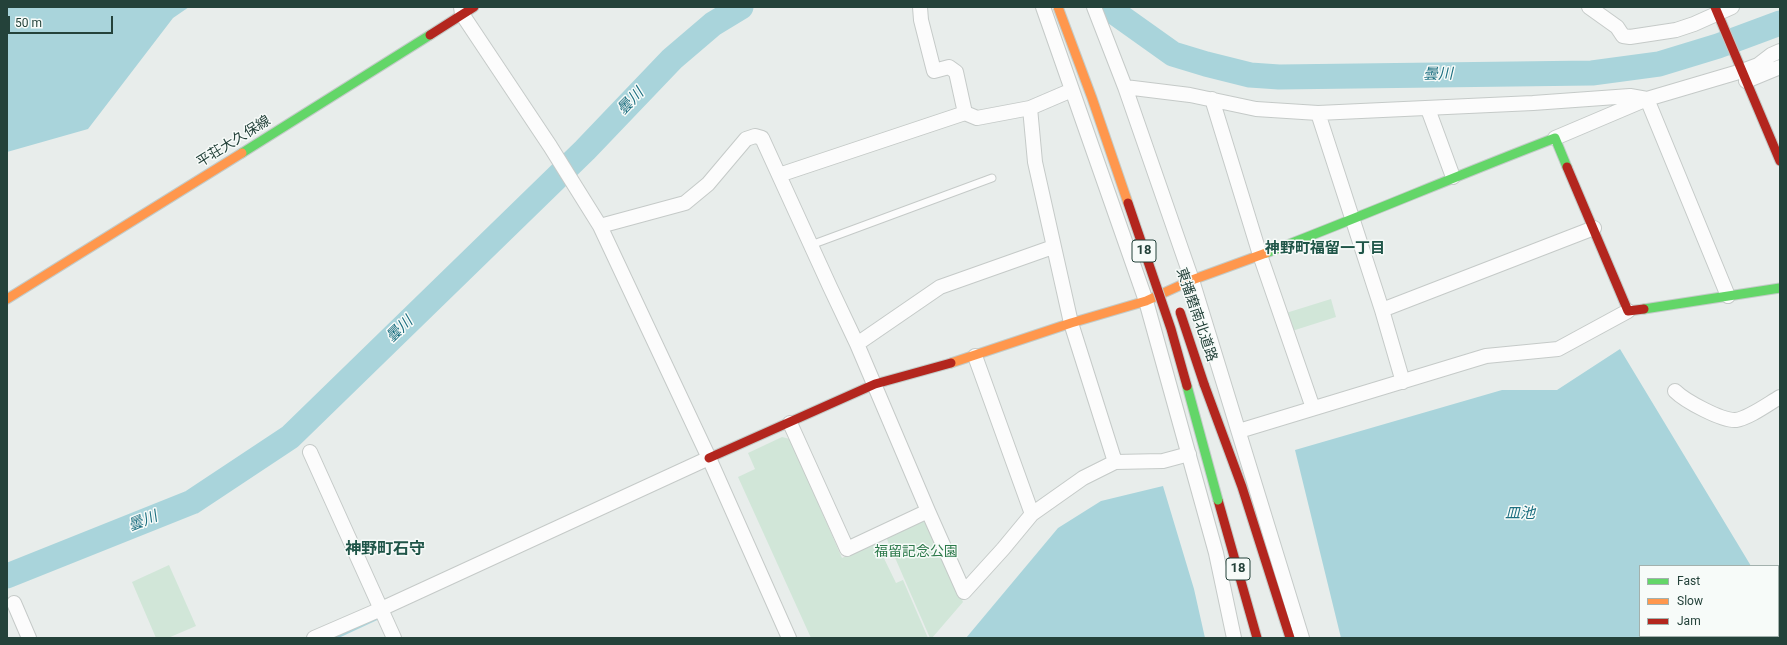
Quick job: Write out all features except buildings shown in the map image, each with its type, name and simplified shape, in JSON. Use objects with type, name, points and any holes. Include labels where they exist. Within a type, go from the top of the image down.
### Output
[{"type":"main road","name":"東播磨南北道路","points":[[1058,7],[1092,98],[1171,329],[1257,638]]},
{"type":"main road","name":"平荘大久保線","points":[[7,299],[343,91],[466,9]]},
{"type":"main road","points":[[1716,10],[1780,160]]},
{"type":"main road","points":[[709,458],[875,384],[975,356],[1146,301],[1192,280],[1260,256],[1352,220],[1453,177],[1555,138],[1628,311],[1780,288]]},
{"type":"main road","name":"東播磨南北道路","points":[[1170,280],[1204,384],[1248,538]]},
{"type":"main road","name":"18","points":[[1204,384],[1242,487],[1290,638]]},
{"type":"main road","name":"18","points":[[1218,500],[1240,634]]},
{"type":"street","points":[[920,7],[921,20],[934,72],[949,67],[956,72],[965,113]]},
{"type":"street","points":[[1043,7],[1122,227],[1146,301],[1240,634]]},
{"type":"street","points":[[1094,7],[1125,87],[1192,280],[1302,638]]},
{"type":"street","points":[[1589,7],[1617,27],[1623,36],[1641,36],[1676,30],[1694,24],[1716,10],[1732,7]]},
{"type":"street","points":[[466,9],[600,226],[709,458],[789,638]]},
{"type":"street","points":[[1744,76],[1771,55],[1780,51]]},
{"type":"street","points":[[1555,138],[1648,99],[1780,68]]},
{"type":"street","points":[[1125,87],[1212,99],[1256,109],[1318,113],[1428,109],[1630,96],[1648,99]]},
{"type":"street","points":[[779,175],[965,113],[977,118],[1030,108],[1072,90]]},
{"type":"street","points":[[1212,99],[1260,256],[1313,408]]},
{"type":"street","points":[[1648,99],[1728,296]]},
{"type":"street","points":[[1030,108],[1035,162],[1071,324],[1115,462]]},
{"type":"street","points":[[1428,109],[1453,177]]},
{"type":"street","points":[[1318,113],[1404,382]]},
{"type":"street","points":[[600,226],[685,202],[708,184],[746,140],[755,136],[762,138],[875,384],[928,511],[964,592],[1004,549],[1032,514],[1084,478],[1115,462],[1163,461],[1190,454]]},
{"type":"street","points":[[1382,310],[1594,228]]},
{"type":"street","points":[[857,344],[940,287],[1053,247]]},
{"type":"street","points":[[1239,431],[1486,356],[1558,349],[1628,311]]},
{"type":"street","points":[[975,356],[1032,514]]},
{"type":"street","points":[[1675,391],[1694,405],[1722,417],[1735,420],[1751,414],[1780,397]]},
{"type":"street","points":[[790,423],[847,549],[928,511]]},
{"type":"street","points":[[310,452],[394,638]]},
{"type":"street","points":[[314,638],[381,609],[709,458]]},
{"type":"street","points":[[14,603],[29,638]]},
{"type":"lane","points":[[811,245],[992,178]]},
{"type":"green space","points":[[1331,299],[1336,317],[1292,331],[1286,313]]},
{"type":"green space","points":[[782,437],[790,439],[842,558],[876,542],[896,583],[903,580],[928,638],[811,638],[738,477],[755,469],[748,453]]},
{"type":"green space","name":"福留記念公園","points":[[920,521],[928,523],[963,602],[932,638],[930,638],[886,537]]},
{"type":"green space","points":[[169,565],[196,626],[168,638],[156,638],[132,582]]},
{"type":"water","points":[[7,7],[189,7],[173,18],[88,129],[7,152]]},
{"type":"water","name":"皿池","points":[[1620,349],[1750,565],[1639,565],[1639,637],[1779,637],[1779,612],[1780,638],[1341,638],[1295,450],[1502,390],[1557,390]]},
{"type":"water","points":[[1163,486],[1194,589],[1205,638],[966,638],[1058,528],[1101,501]]},
{"type":"waterway","name":"曇川","points":[[7,576],[192,502],[290,437],[585,150],[672,59],[713,24],[741,7]]},
{"type":"waterway","name":"曇川","points":[[1107,7],[1173,54],[1250,75],[1279,77],[1592,73],[1659,64],[1718,46],[1780,23]]},
{"type":"waterway","points":[[334,638],[377,618]]},
{"type":"traffic: fast","points":[[242,153],[430,35]]},
{"type":"traffic: fast","points":[[1266,253],[1555,138],[1567,167]]},
{"type":"traffic: fast","points":[[1644,309],[1780,288]]},
{"type":"traffic: fast","points":[[1187,386],[1218,500]]},
{"type":"traffic: slow","points":[[1058,7],[1092,98],[1128,203]]},
{"type":"traffic: slow","points":[[7,299],[242,153]]},
{"type":"traffic: slow","points":[[951,363],[1071,323],[1146,301],[1192,280],[1266,253]]},
{"type":"traffic: jam","points":[[430,35],[474,7]]},
{"type":"traffic: jam","points":[[1715,7],[1780,161]]},
{"type":"traffic: jam","points":[[1567,167],[1628,311],[1644,309]]},
{"type":"traffic: jam","points":[[1128,203],[1171,329],[1187,386]]},
{"type":"traffic: jam","points":[[1180,312],[1204,384]]},
{"type":"traffic: jam","points":[[709,458],[875,384],[951,363]]},
{"type":"traffic: jam","points":[[1204,384],[1242,487],[1290,638]]},
{"type":"traffic: jam","points":[[1218,500],[1257,638]]},
{"type":"district","name":"神野町福留一丁目","points":[[1325,249]]},
{"type":"district","name":"神野町石守","points":[[385,550]]}]
